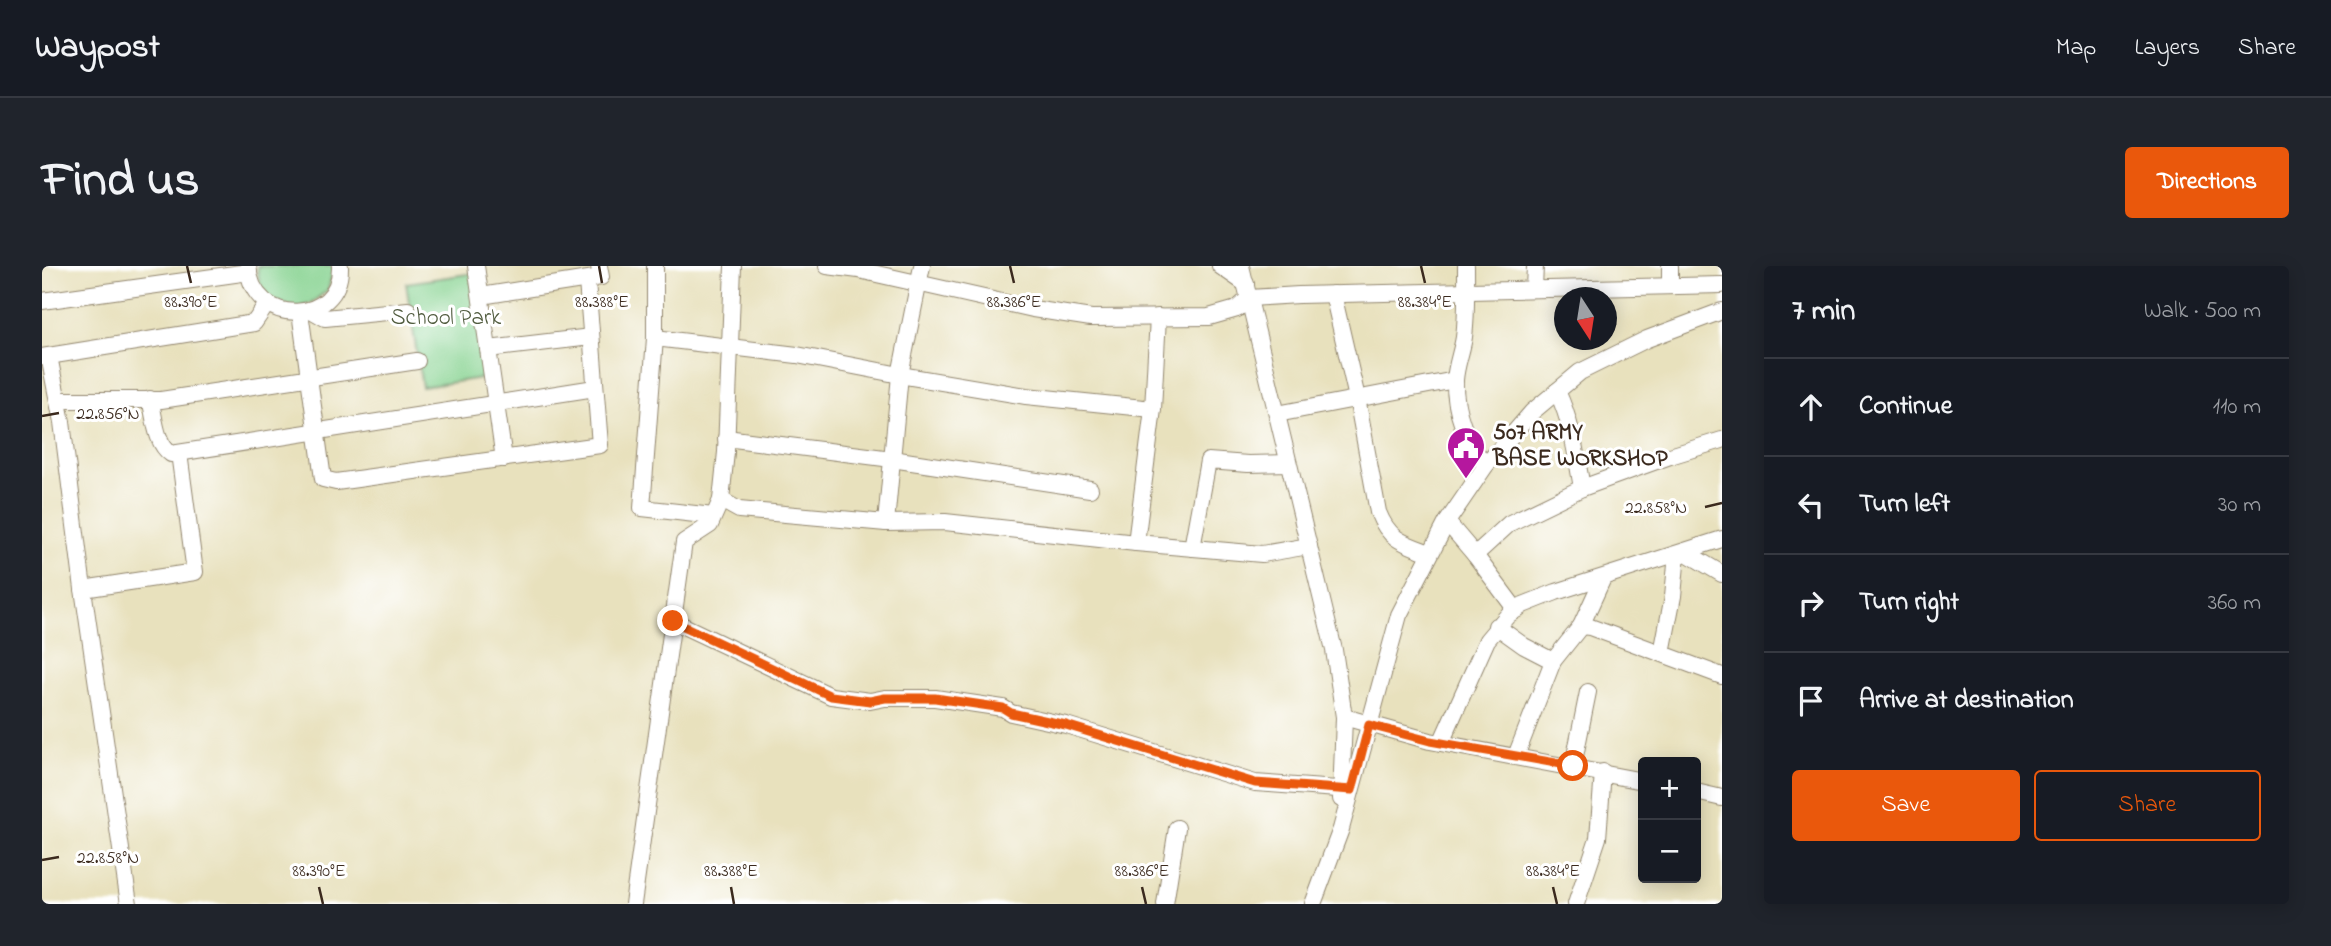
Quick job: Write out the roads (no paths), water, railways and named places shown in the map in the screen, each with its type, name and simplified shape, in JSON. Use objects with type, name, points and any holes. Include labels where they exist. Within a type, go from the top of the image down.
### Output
[{"type":"street","points":[[305,311],[325,301],[335,289],[340,266]]},
{"type":"street","points":[[476,266],[504,458]]},
{"type":"street","points":[[481,296],[587,281],[601,277],[599,266]]},
{"type":"street","points":[[655,266],[655,338],[642,508],[713,516]]},
{"type":"street","points":[[633,904],[684,542],[710,525],[721,500],[733,266]]},
{"type":"street","points":[[828,266],[920,274],[1033,309],[1091,318],[1209,317],[1237,309],[1247,291]]},
{"type":"street","points":[[1220,266],[1247,291],[1333,294],[1722,285]]},
{"type":"street","points":[[1241,266],[1334,650],[1344,717],[1346,790],[1341,830],[1313,904]]},
{"type":"street","points":[[1466,266],[1464,337],[1455,380],[1460,415],[1469,440],[1475,453],[1486,464]]},
{"type":"street","points":[[1534,288],[1535,266]]},
{"type":"street","points":[[1670,266],[1670,285]]},
{"type":"street","points":[[42,302],[248,269],[256,292],[267,304],[281,311],[305,311],[326,318],[408,310]]},
{"type":"street","points":[[886,523],[900,375],[920,274]]},
{"type":"street","points":[[305,311],[309,377],[323,479],[336,482],[600,445],[587,281]]},
{"type":"street","points":[[1333,294],[1357,398],[1378,512],[1385,528],[1393,536],[1430,553]]},
{"type":"street","points":[[129,904],[58,400],[46,356],[254,323],[267,304]]},
{"type":"street","points":[[1346,790],[1369,725],[1399,615],[1447,522],[1486,464],[1532,412],[1580,372],[1647,339],[1722,311]]},
{"type":"street","points":[[1136,543],[1153,409],[1158,317]]},
{"type":"street","points":[[488,349],[591,337]]},
{"type":"street","points":[[655,338],[729,349],[797,355],[1026,396],[1153,409]]},
{"type":"street","points":[[58,400],[161,400],[417,361]]},
{"type":"street","points":[[1277,414],[1455,380]]},
{"type":"street","points":[[150,399],[164,449],[171,454],[595,388]]},
{"type":"street","points":[[1557,391],[1573,433],[1582,488]]},
{"type":"street","points":[[726,439],[892,459],[1090,489]]},
{"type":"street","points":[[1475,555],[1510,523],[1582,488],[1722,440]]},
{"type":"street","points":[[83,589],[195,572],[179,453]]},
{"type":"street","points":[[1192,548],[1208,461],[1288,463]]},
{"type":"street","points":[[721,500],[739,510],[886,523],[945,523],[1262,554],[1309,546]]},
{"type":"street","points":[[1447,522],[1516,610]]},
{"type":"street","points":[[1441,743],[1487,640],[1496,626],[1516,610],[1556,592],[1722,539]]},
{"type":"street","points":[[1681,553],[1722,574]]},
{"type":"street","points":[[1662,653],[1681,553]]},
{"type":"street","points":[[1516,756],[1553,660],[1580,626],[1603,578]]},
{"type":"street","points":[[673,621],[831,696],[870,701],[885,698],[935,698],[1003,708],[1011,713],[1066,725],[1255,783],[1346,790]]},
{"type":"street","points":[[1496,626],[1524,646],[1553,660]]},
{"type":"street","points":[[1580,626],[1722,676]]},
{"type":"street","points":[[1573,766],[1588,692]]},
{"type":"street","points":[[1344,717],[1441,743],[1638,779]]},
{"type":"street","points":[[1576,904],[1598,838],[1603,772]]},
{"type":"street","points":[[1701,793],[1722,798]]},
{"type":"street","points":[[1165,904],[1177,828]]},
{"type":"place","name":"507 ARMY BASE WORKSHOP","points":[[1466,480]]},
{"type":"park label","name":"School Park","points":[[446,318]]}]
